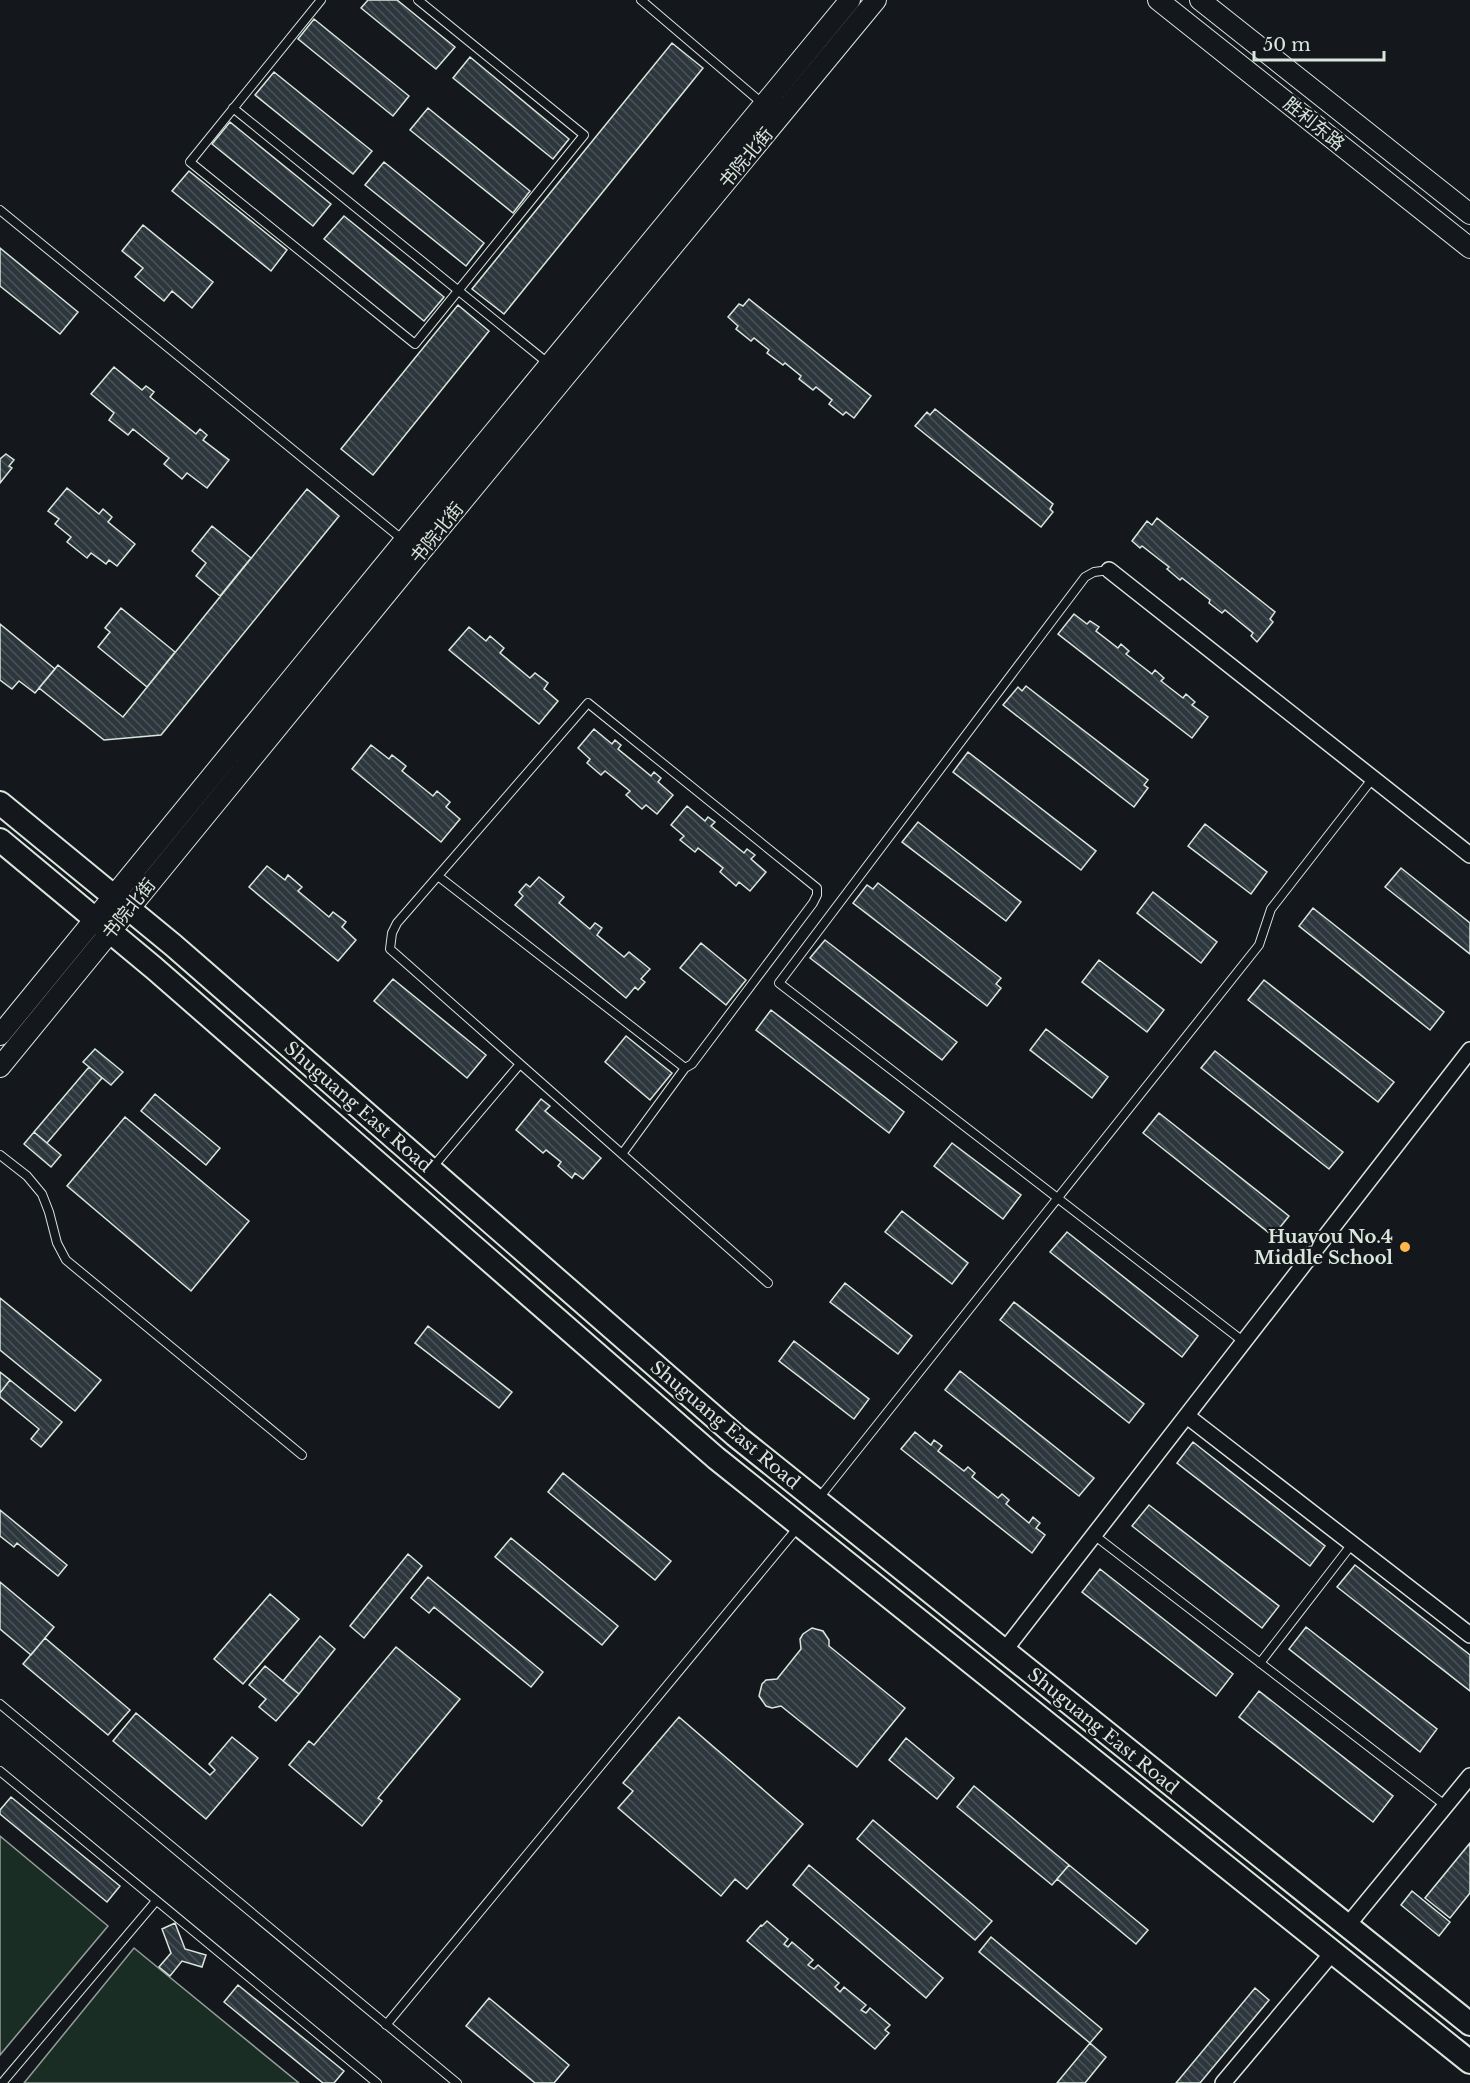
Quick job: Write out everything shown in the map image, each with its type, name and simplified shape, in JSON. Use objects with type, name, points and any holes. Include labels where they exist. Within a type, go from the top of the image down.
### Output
[{"type":"main road","name":"Shuguang East Road","points":[[0,803],[121,903],[735,1436],[1470,2024]]},
{"type":"main road","name":"Shuguang East Road","points":[[0,840],[103,926],[716,1458],[1470,2062]]},
{"type":"street","name":"书院北街","points":[[0,1067],[103,926],[404,541],[850,0]]},
{"type":"street","name":"书院北街","points":[[121,903],[876,0]]},
{"type":"street","name":"胜利东路","points":[[1158,0],[1470,248]]},
{"type":"street","name":"胜利东路","points":[[1200,0],[1470,214]]},
{"type":"street","points":[[1109,570],[1470,855]]},
{"type":"street","name":"书院北街","points":[[0,1035],[103,926]]},
{"type":"street","points":[[1004,1652],[1470,1050]]},
{"type":"street","points":[[1187,1416],[1470,1635]]},
{"type":"street","points":[[1347,1926],[1470,1776]]},
{"type":"street","points":[[1223,2083],[1333,1952]]},
{"type":"lane","points":[[321,0],[190,162],[415,344],[585,135],[418,0]]},
{"type":"lane","points":[[641,0],[764,105]]},
{"type":"lane","points":[[233,108],[549,365]]},
{"type":"lane","points":[[0,210],[404,541]]},
{"type":"lane","points":[[1109,570],[1094,572],[1085,577],[779,983],[1244,1342]]},
{"type":"lane","points":[[622,1154],[685,1068],[692,1064],[813,903],[817,895],[817,888],[588,703],[397,923],[392,933],[390,949],[520,1064],[768,1283]]},
{"type":"lane","points":[[816,1501],[1259,945],[1271,909],[1373,778]]},
{"type":"lane","points":[[438,876],[685,1068]]},
{"type":"lane","points":[[430,1170],[520,1064]]},
{"type":"lane","points":[[0,1155],[27,1176],[42,1194],[57,1243],[66,1260],[302,1455]]},
{"type":"lane","points":[[387,2025],[800,1525]]},
{"type":"lane","points":[[1094,1535],[1446,1806]]},
{"type":"lane","points":[[1260,1663],[1352,1544]]},
{"type":"lane","points":[[0,1704],[457,2083]]},
{"type":"lane","points":[[0,1771],[377,2083]]},
{"type":"lane","points":[[2,2083],[156,1901]]},
{"type":"green space","points":[[0,1836],[108,1926],[0,2055]]},
{"type":"green space","points":[[134,1948],[299,2083],[24,2083]]},
{"type":"building","points":[[368,0],[397,0],[455,47],[436,69],[361,8]]},
{"type":"building","points":[[314,19],[409,96],[393,116],[298,39]]},
{"type":"building","points":[[672,43],[703,68],[504,314],[472,289]]},
{"type":"building","points":[[470,57],[569,139],[553,159],[453,78]]},
{"type":"building","points":[[274,72],[372,151],[353,174],[255,95]]},
{"type":"building","points":[[428,108],[530,191],[513,213],[410,130]]},
{"type":"building","points":[[230,122],[331,204],[313,226],[212,144]]},
{"type":"building","points":[[384,162],[484,243],[466,266],[365,185]]},
{"type":"building","points":[[189,171],[287,250],[271,271],[172,191]]},
{"type":"building","points":[[344,216],[444,297],[424,321],[324,239]]},
{"type":"building","points":[[143,225],[213,282],[192,308],[172,291],[164,301],[135,277],[143,268],[122,251]]},
{"type":"building","points":[[0,248],[78,312],[60,334],[0,286]]},
{"type":"building","points":[[749,299],[871,396],[854,418],[846,412],[843,415],[829,404],[832,400],[816,387],[813,390],[785,363],[783,365],[767,353],[769,350],[754,338],[751,341],[736,329],[738,326],[728,317],[739,304],[743,306]]},
{"type":"building","points":[[458,305],[489,331],[373,475],[341,449]]},
{"type":"building","points":[[114,367],[142,390],[146,386],[154,392],[150,397],[196,434],[200,429],[207,435],[203,440],[229,460],[207,488],[187,473],[182,479],[164,464],[169,458],[133,429],[128,435],[109,420],[114,413],[91,394]]},
{"type":"building","points":[[935,409],[1053,504],[1050,509],[1053,512],[1041,527],[915,426],[927,412],[930,415]]},
{"type":"building","points":[[6,454],[14,460],[9,466],[12,468],[0,483],[0,459]]},
{"type":"building","points":[[67,488],[99,514],[103,509],[112,517],[108,522],[135,544],[117,566],[109,560],[106,564],[91,553],[87,558],[67,542],[71,537],[55,524],[59,519],[48,511]]},
{"type":"building","points":[[307,489],[339,516],[161,735],[104,740],[39,688],[58,665],[123,717]]},
{"type":"building","points":[[1157,518],[1275,612],[1270,619],[1273,622],[1257,642],[1251,636],[1253,633],[1225,610],[1222,613],[1209,603],[1210,600],[1167,569],[1169,567],[1132,541],[1147,521],[1152,525]]},
{"type":"building","points":[[212,526],[251,558],[220,596],[196,576],[206,563],[192,551]]},
{"type":"building","points":[[121,608],[175,652],[147,687],[98,647],[110,632],[105,628]]},
{"type":"building","points":[[1074,614],[1087,624],[1090,621],[1099,627],[1096,631],[1118,648],[1121,644],[1129,651],[1126,654],[1152,674],[1155,670],[1164,678],[1161,681],[1183,698],[1186,694],[1195,702],[1192,705],[1208,717],[1192,738],[1058,634]]},
{"type":"building","points":[[0,624],[55,669],[35,693],[19,681],[12,689],[0,680]]},
{"type":"building","points":[[469,627],[486,641],[490,636],[504,648],[500,653],[530,678],[535,673],[548,683],[544,689],[558,701],[539,724],[449,650]]},
{"type":"building","points":[[1026,686],[1148,780],[1144,785],[1148,788],[1134,807],[1003,705],[1018,687],[1022,691]]},
{"type":"building","points":[[594,729],[612,744],[615,740],[621,745],[618,749],[651,776],[654,772],[661,778],[658,782],[673,795],[657,814],[646,805],[642,809],[626,795],[630,791],[605,771],[601,775],[587,763],[590,759],[578,748]]},
{"type":"building","points":[[371,745],[389,759],[392,755],[406,766],[402,771],[433,796],[437,791],[450,802],[446,807],[460,819],[441,842],[352,769]]},
{"type":"building","points":[[968,752],[1096,851],[1081,870],[953,772]]},
{"type":"building","points":[[687,806],[705,821],[708,817],[715,822],[711,826],[744,853],[747,849],[755,855],[751,859],[766,872],[750,891],[739,882],[736,886],[720,872],[723,868],[698,848],[695,852],[680,840],[684,836],[671,825]]},
{"type":"building","points":[[918,822],[1021,902],[1006,921],[902,842]]},
{"type":"building","points":[[1205,824],[1267,872],[1251,894],[1188,846]]},
{"type":"building","points":[[267,866],[285,880],[288,875],[302,887],[298,891],[329,917],[333,912],[346,922],[342,927],[356,940],[338,961],[249,887]]},
{"type":"building","points":[[1401,868],[1470,923],[1470,954],[1385,887]]},
{"type":"building","points":[[539,877],[564,897],[559,903],[590,929],[595,923],[602,928],[597,935],[624,957],[629,952],[650,969],[641,979],[645,982],[638,990],[635,987],[626,998],[515,905],[523,896],[519,892],[526,884],[530,887]]},
{"type":"building","points":[[878,883],[1001,978],[996,984],[1001,988],[987,1006],[853,903],[867,885],[873,889]]},
{"type":"building","points":[[1153,892],[1217,942],[1201,963],[1137,913]]},
{"type":"building","points":[[1313,908],[1444,1012],[1430,1030],[1299,926]]},
{"type":"building","points":[[825,940],[957,1042],[942,1060],[810,958]]},
{"type":"building","points":[[701,943],[746,980],[726,1005],[680,968]]},
{"type":"building","points":[[1099,960],[1164,1010],[1147,1032],[1082,982]]},
{"type":"building","points":[[393,979],[486,1055],[467,1078],[374,1001]]},
{"type":"building","points":[[1264,980],[1394,1082],[1378,1102],[1248,1000]]},
{"type":"building","points":[[771,1010],[904,1112],[889,1133],[756,1030]]},
{"type":"building","points":[[1046,1029],[1108,1077],[1092,1098],[1030,1050]]},
{"type":"building","points":[[626,1036],[672,1073],[650,1100],[605,1062]]},
{"type":"building","points":[[95,1049],[123,1072],[111,1085],[83,1062]]},
{"type":"building","points":[[1215,1051],[1343,1152],[1329,1169],[1201,1068]]},
{"type":"building","points":[[89,1067],[102,1078],[47,1143],[34,1132]]},
{"type":"building","points":[[155,1094],[220,1148],[206,1165],[141,1111]]},
{"type":"building","points":[[541,1099],[550,1106],[545,1111],[601,1158],[583,1179],[575,1173],[572,1178],[558,1166],[561,1162],[546,1150],[543,1153],[516,1130]]},
{"type":"building","points":[[1159,1113],[1289,1216],[1273,1236],[1143,1133]]},
{"type":"building","points":[[125,1117],[249,1221],[191,1291],[67,1186]]},
{"type":"building","points":[[34,1132],[61,1155],[51,1167],[24,1144]]},
{"type":"building","points":[[952,1143],[1021,1195],[1003,1219],[934,1166]]},
{"type":"building","points":[[902,1211],[968,1263],[952,1284],[885,1232]]},
{"type":"building","points":[[1067,1232],[1198,1336],[1182,1357],[1050,1252]]},
{"type":"building","points":[[845,1283],[912,1336],[898,1354],[830,1302]]},
{"type":"building","points":[[0,1298],[101,1380],[75,1411],[0,1350]]},
{"type":"building","points":[[1014,1302],[1144,1404],[1129,1423],[1000,1320]]},
{"type":"building","points":[[428,1326],[512,1392],[499,1408],[415,1343]]},
{"type":"building","points":[[794,1341],[869,1399],[854,1419],[779,1361]]},
{"type":"building","points":[[960,1371],[1094,1478],[1079,1496],[945,1390]]},
{"type":"building","points":[[0,1372],[10,1380],[0,1393]]},
{"type":"building","points":[[10,1380],[62,1422],[41,1447],[31,1439],[39,1429],[0,1397],[0,1393]]},
{"type":"building","points":[[915,1432],[931,1445],[934,1440],[942,1446],[938,1451],[964,1471],[968,1467],[975,1473],[972,1477],[998,1498],[1002,1494],[1009,1500],[1006,1504],[1029,1523],[1033,1517],[1040,1523],[1036,1528],[1045,1535],[1032,1553],[901,1449]]},
{"type":"building","points":[[1193,1442],[1325,1546],[1310,1566],[1177,1463]]},
{"type":"building","points":[[563,1473],[671,1561],[655,1580],[548,1492]]},
{"type":"building","points":[[1149,1505],[1279,1606],[1262,1628],[1132,1526]]},
{"type":"building","points":[[0,1510],[67,1565],[58,1576],[17,1543],[14,1547],[0,1536]]},
{"type":"building","points":[[511,1538],[618,1626],[602,1645],[495,1557]]},
{"type":"building","points":[[408,1554],[422,1566],[364,1638],[350,1626]]},
{"type":"building","points":[[1355,1565],[1470,1655],[1470,1691],[1337,1587]]},
{"type":"building","points":[[1100,1569],[1233,1674],[1216,1696],[1082,1592]]},
{"type":"building","points":[[428,1577],[543,1672],[531,1687],[434,1607],[429,1613],[411,1598]]},
{"type":"building","points":[[0,1582],[54,1627],[31,1655],[0,1629]]},
{"type":"building","points":[[270,1594],[299,1619],[243,1684],[214,1659]]},
{"type":"building","points":[[1306,1627],[1437,1729],[1420,1752],[1289,1649]]},
{"type":"building","points":[[812,1628],[823,1631],[829,1640],[829,1646],[905,1708],[857,1767],[781,1706],[772,1708],[766,1706],[759,1696],[762,1684],[766,1680],[777,1679],[801,1649],[800,1639],[803,1634]]},
{"type":"building","points":[[320,1636],[335,1649],[299,1694],[283,1681]]},
{"type":"building","points":[[45,1638],[130,1710],[108,1735],[23,1664]]},
{"type":"building","points":[[396,1647],[460,1699],[378,1798],[382,1801],[362,1826],[289,1765],[309,1741],[314,1745]]},
{"type":"building","points":[[265,1666],[299,1694],[276,1721],[259,1707],[266,1699],[249,1685]]},
{"type":"building","points":[[1259,1691],[1393,1796],[1373,1822],[1239,1717]]},
{"type":"building","points":[[136,1713],[210,1775],[215,1770],[209,1764],[232,1737],[258,1758],[206,1819],[113,1741]]},
{"type":"building","points":[[679,1717],[803,1824],[747,1889],[735,1879],[721,1896],[618,1808],[633,1791],[623,1783]]},
{"type":"building","points":[[906,1738],[954,1778],[937,1799],[889,1760]]},
{"type":"building","points":[[974,1786],[1069,1865],[1052,1885],[957,1807]]},
{"type":"building","points":[[11,1797],[120,1886],[107,1902],[0,1814],[0,1810]]},
{"type":"building","points":[[873,1820],[992,1921],[975,1940],[857,1839]]},
{"type":"building","points":[[1470,1843],[1470,1893],[1450,1918],[1425,1898]]},
{"type":"building","points":[[809,1865],[943,1978],[926,1998],[793,1885]]},
{"type":"building","points":[[1069,1865],[1148,1930],[1136,1944],[1057,1879]]},
{"type":"building","points":[[1412,1891],[1450,1922],[1439,1936],[1401,1905]]},
{"type":"building","points":[[767,1921],[788,1939],[784,1944],[788,1947],[792,1942],[813,1960],[808,1965],[814,1969],[818,1965],[839,1983],[835,1987],[840,1992],[844,1987],[866,2005],[861,2010],[866,2013],[870,2008],[890,2025],[885,2030],[889,2033],[875,2049],[747,1941]]},
{"type":"building","points":[[175,1923],[185,1949],[206,1955],[202,1967],[182,1961],[170,1976],[159,1967],[171,1953],[162,1929]]},
{"type":"building","points":[[991,1937],[1102,2029],[1090,2043],[979,1952]]},
{"type":"building","points":[[238,1985],[344,2071],[334,2083],[323,2083],[224,2002]]},
{"type":"building","points":[[1255,1988],[1269,2000],[1200,2083],[1176,2083]]},
{"type":"building","points":[[489,1998],[569,2065],[554,2083],[535,2083],[466,2026]]},
{"type":"building","points":[[1090,2043],[1106,2057],[1085,2083],[1057,2083]]},
{"type":"place","name":"Huayou No.4 Middle School","points":[[1405,1247]]}]
